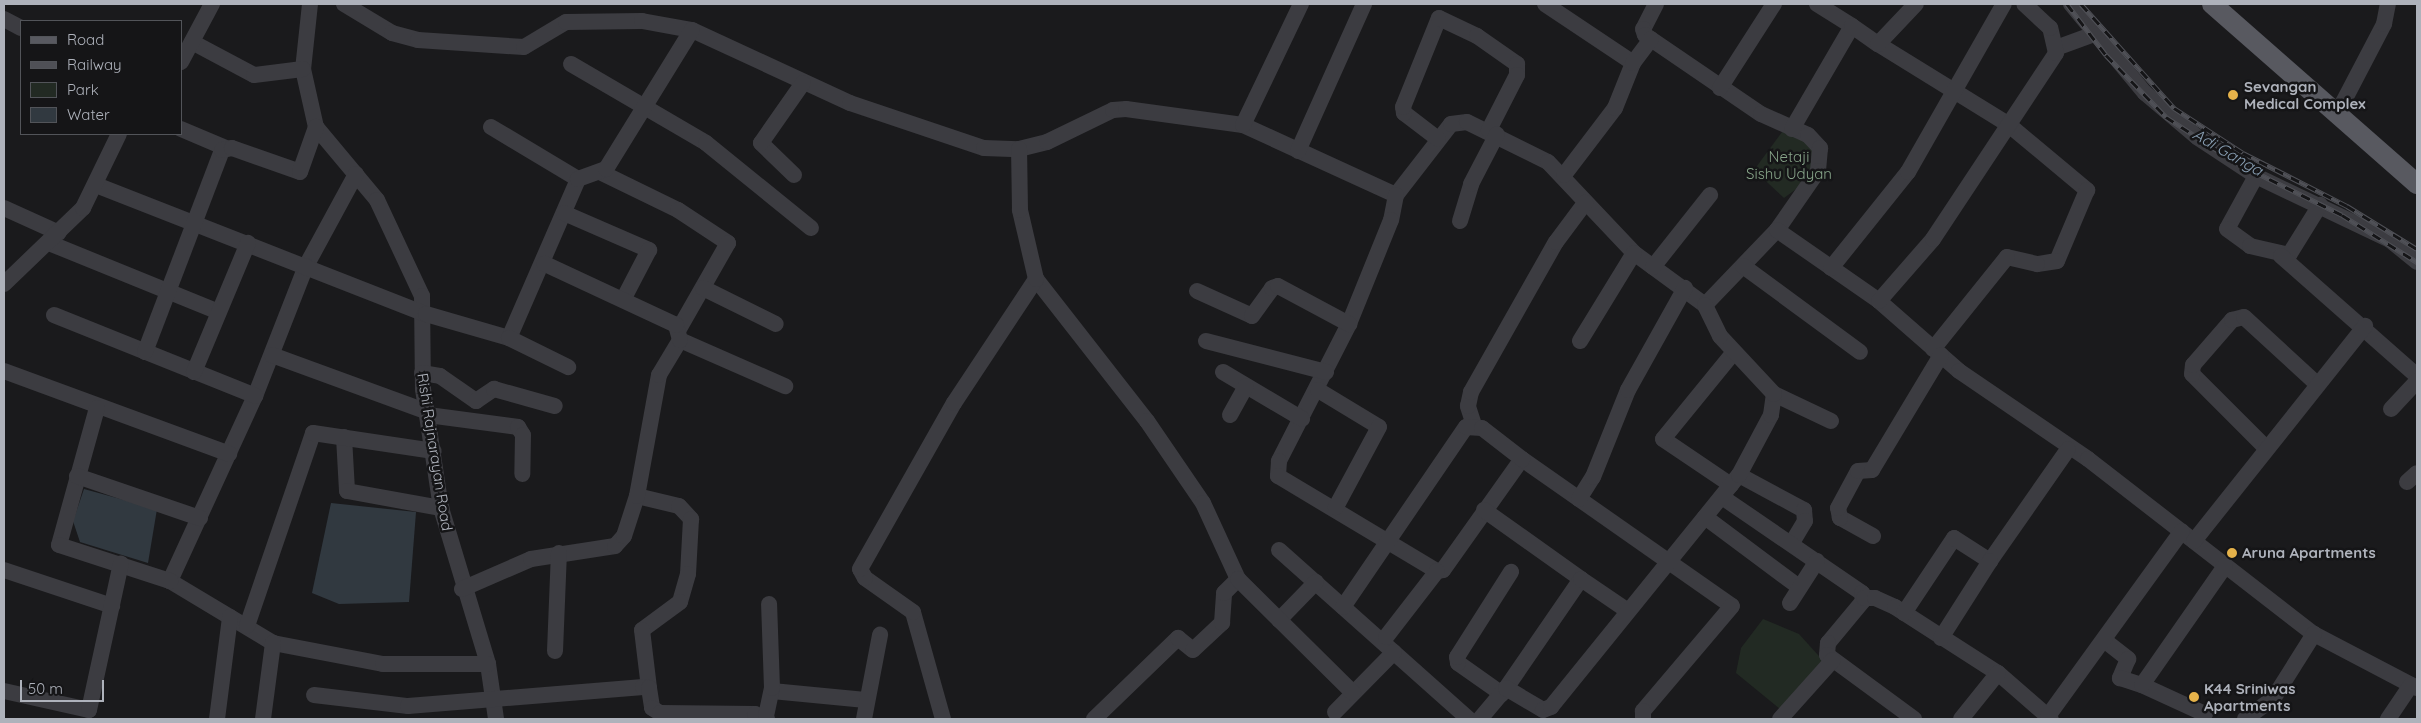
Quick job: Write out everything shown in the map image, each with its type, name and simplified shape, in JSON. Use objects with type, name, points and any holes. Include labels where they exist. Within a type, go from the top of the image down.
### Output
[{"type":"main road","points":[[2212,4],[2417,184]]},
{"type":"street","points":[[182,60],[212,4]]},
{"type":"street","name":"Rishi Rajnarayan Road","points":[[310,4],[303,69],[316,127],[377,200],[422,296],[426,314],[422,373],[441,508],[462,589],[488,664],[496,719]]},
{"type":"street","points":[[344,4],[392,34],[418,40],[524,47],[566,22],[642,21],[692,30],[803,83],[969,146],[1019,149],[1064,135],[1113,110],[1243,126],[1396,195]]},
{"type":"street","points":[[1243,126],[1300,4]]},
{"type":"street","points":[[1298,151],[1364,4]]},
{"type":"street","points":[[1545,4],[1633,63]]},
{"type":"street","points":[[1720,88],[1774,4]]},
{"type":"street","points":[[1817,4],[1878,44],[1955,88],[2009,125],[2082,183],[2087,197],[2057,261],[2037,264],[2007,258],[1937,352],[1872,470],[1858,471],[1838,508],[1840,518],[1873,536]]},
{"type":"street","points":[[1878,44],[1916,4]]},
{"type":"street","points":[[1831,268],[1908,172],[2004,4]]},
{"type":"street","points":[[2024,4],[2050,28],[2056,48]]},
{"type":"street","points":[[2071,4],[2094,34],[2170,117],[2256,176],[2390,240],[2417,262]]},
{"type":"street","points":[[2337,114],[2380,32],[2388,4]]},
{"type":"street","points":[[1652,5],[1643,29],[1651,39],[1720,88],[1815,140],[1822,157],[1818,171],[1777,230],[1705,305]]},
{"type":"street","points":[[1438,139],[1404,113],[1403,107],[1441,11],[1517,64],[1517,76],[1471,184],[1460,221]]},
{"type":"street","points":[[4,19],[20,27]]},
{"type":"street","points":[[1792,129],[1852,26]]},
{"type":"street","points":[[491,127],[578,179],[600,172],[692,30]]},
{"type":"street","points":[[1879,301],[1933,239],[2009,125],[2056,48],[2094,34]]},
{"type":"street","points":[[1564,175],[1615,108],[1633,63],[1651,39]]},
{"type":"street","points":[[192,42],[254,75],[303,69]]},
{"type":"street","points":[[571,64],[706,143],[811,228]]},
{"type":"street","points":[[794,175],[761,143],[803,83]]},
{"type":"street","points":[[1522,459],[1443,570],[1436,571],[1386,541],[1336,507],[1278,476],[1279,461],[1318,390],[1349,324],[1391,220],[1396,195],[1438,139],[1459,121],[1493,132],[1564,175],[1585,203],[1634,253],[1685,288],[1705,305],[1720,336],[1774,394],[1831,421]]},
{"type":"street","points":[[182,129],[226,148],[300,172],[316,127]]},
{"type":"street","points":[[6,280],[54,238],[83,208],[120,135]]},
{"type":"street","points":[[144,352],[169,291],[193,222],[226,148]]},
{"type":"street","points":[[1019,149],[1020,210],[1036,278],[1141,414],[1203,504],[1238,580],[1353,694]]},
{"type":"street","points":[[462,589],[531,559],[559,553],[614,546],[624,536],[637,496],[652,401],[660,375],[679,334],[728,242],[678,210],[600,172]]},
{"type":"street","points":[[170,581],[229,454],[272,355],[306,266],[356,174]]},
{"type":"street","points":[[2256,176],[2228,229],[2250,246],[2281,256],[2365,326],[2417,376]]},
{"type":"street","points":[[509,338],[545,264],[578,179]]},
{"type":"street","points":[[96,185],[248,242],[426,314],[509,338],[568,367]]},
{"type":"street","points":[[1653,267],[1710,196]]},
{"type":"street","points":[[1585,203],[1551,250],[1471,392],[1468,406],[1474,425],[1726,602],[1731,610],[1643,711],[1643,719]]},
{"type":"street","points":[[2281,256],[2296,248],[2320,205]]},
{"type":"street","points":[[4,208],[54,238],[219,312]]},
{"type":"street","points":[[564,213],[649,250],[624,298]]},
{"type":"street","points":[[1777,230],[1879,301],[1937,352],[2068,449],[2088,459],[2314,634],[2414,686],[2388,719]]},
{"type":"street","points":[[194,372],[248,242]]},
{"type":"street","points":[[1580,342],[1634,253]]},
{"type":"street","points":[[545,264],[624,298],[679,334],[784,386]]},
{"type":"street","points":[[1743,266],[1860,352]]},
{"type":"street","points":[[943,719],[914,612],[865,578],[860,569],[954,403],[1036,278]]},
{"type":"street","points":[[1197,291],[1252,316],[1272,288],[1278,286],[1349,324]]},
{"type":"street","points":[[703,288],[776,324]]},
{"type":"street","points":[[1579,499],[1593,477],[1628,390],[1685,288]]},
{"type":"street","points":[[54,315],[254,396]]},
{"type":"street","points":[[2265,447],[2192,374],[2193,365],[2225,327],[2244,317],[2318,385]]},
{"type":"street","points":[[1734,352],[1664,439],[1731,486],[1792,543],[1864,598],[1876,598],[1904,613],[1998,673],[2042,716],[2188,536],[2318,385],[2365,326]]},
{"type":"street","points":[[1206,341],[1326,372]]},
{"type":"street","points":[[272,355],[428,414],[518,427],[523,435],[522,474]]},
{"type":"street","points":[[4,371],[97,408],[229,454]]},
{"type":"street","points":[[1223,372],[1302,420]]},
{"type":"street","points":[[422,373],[440,376],[476,401],[494,389],[555,406]]},
{"type":"street","points":[[2391,409],[2417,381]]},
{"type":"street","points":[[1230,415],[1246,386]]},
{"type":"street","points":[[1318,390],[1379,427],[1336,507]]},
{"type":"street","points":[[1511,572],[1457,657],[1458,663],[1504,691],[1543,710],[1551,707],[1666,561],[1731,486],[1771,415],[1774,394]]},
{"type":"street","points":[[97,408],[59,544],[66,550],[121,563],[170,581],[273,643],[383,664],[488,664]]},
{"type":"street","points":[[1343,607],[1386,541],[1466,427],[1474,425]]},
{"type":"street","points":[[246,626],[310,437],[320,432],[434,451]]},
{"type":"street","points":[[344,437],[347,491],[441,508]]},
{"type":"street","points":[[1941,638],[1990,561],[2068,449]]},
{"type":"street","points":[[77,476],[200,518]]},
{"type":"street","points":[[1731,486],[1804,510],[1805,521],[1792,543]]},
{"type":"street","points":[[637,496],[679,506],[691,519],[688,574],[680,602],[642,630],[652,708],[660,713],[767,717],[772,690],[769,604]]},
{"type":"street","points":[[1484,510],[1628,611]]},
{"type":"street","points":[[1705,517],[1800,587]]},
{"type":"street","points":[[1904,613],[1954,538],[1990,561]]},
{"type":"street","points":[[1279,550],[1343,607],[1390,644],[1469,719]]},
{"type":"street","points":[[555,651],[559,553]]},
{"type":"street","points":[[1790,603],[1817,561]]},
{"type":"street","points":[[4,691],[89,710],[121,563]]},
{"type":"street","points":[[2142,686],[2224,566]]},
{"type":"street","points":[[4,570],[112,606]]},
{"type":"street","points":[[1335,712],[1353,694],[1390,644],[1436,571]]},
{"type":"street","points":[[1480,719],[1504,691],[1580,579]]},
{"type":"street","points":[[1094,719],[1178,638],[1193,650],[1222,623],[1224,593],[1238,580]]},
{"type":"street","points":[[1279,620],[1316,582]]},
{"type":"street","points":[[1864,598],[1828,643],[1827,655],[1914,719]]},
{"type":"street","points":[[217,719],[230,617]]},
{"type":"street","points":[[864,719],[866,700],[880,634]]},
{"type":"street","points":[[2244,719],[2273,698],[2314,634]]},
{"type":"street","points":[[2104,640],[2128,659],[2120,678],[2205,714]]},
{"type":"street","points":[[263,719],[273,643]]},
{"type":"street","points":[[1780,719],[1833,660]]},
{"type":"street","points":[[1961,719],[1998,673]]},
{"type":"street","points":[[314,695],[408,706],[494,702],[649,688]]},
{"type":"street","points":[[772,690],[866,700]]},
{"type":"green space","name":"Netaji Sishu Udyan","points":[[1782,132],[1803,135],[1822,157],[1807,181],[1784,198],[1754,170]]},
{"type":"green space","points":[[1763,619],[1799,634],[1827,665],[1785,713],[1736,673],[1741,648]]},
{"type":"water","points":[[84,489],[157,509],[148,563],[80,542],[73,521]]},
{"type":"water","points":[[331,503],[416,512],[409,602],[339,604],[312,593]]},
{"type":"railway","points":[[2067,4],[2106,55],[2166,117],[2237,163],[2342,215],[2417,262]]},
{"type":"railway","points":[[2081,4],[2174,108],[2243,153],[2347,206],[2417,249]]},
{"type":"place","name":"Sevangan Medical Complex","points":[[2233,95]]},
{"type":"place","name":"Aruna Apartments","points":[[2232,553]]},
{"type":"place","name":"K44 Sriniwas Apartments","points":[[2194,697]]},
{"type":"water label","name":"Adi Ganga","points":[[2228,152]]}]
